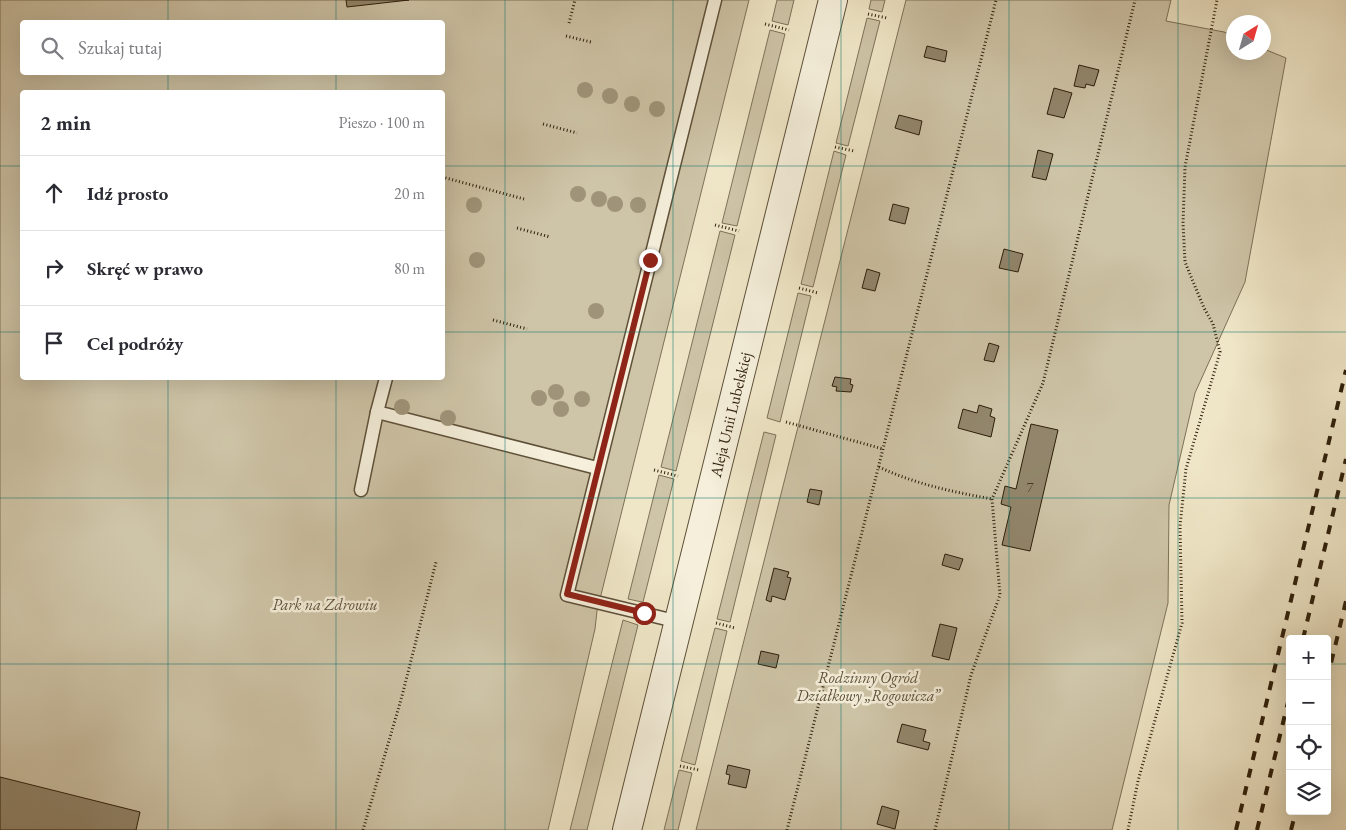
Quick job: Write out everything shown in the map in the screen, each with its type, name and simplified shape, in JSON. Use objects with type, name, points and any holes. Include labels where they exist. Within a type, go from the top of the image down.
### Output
[{"type":"street","name":"Aleja Unii Lubelskiej","points":[[627,830],[834,0]]},
{"type":"lane","points":[[679,622],[567,594],[715,0]]},
{"type":"lane","points":[[361,490],[385,380]]},
{"type":"lane","points":[[377,412],[597,468]]},
{"type":"path","points":[[569,23],[575,0]]},
{"type":"path","points":[[787,830],[996,0]]},
{"type":"path","points":[[935,830],[970,675],[1000,595],[992,499],[1043,383],[1135,0]]},
{"type":"path","points":[[1128,830],[1138,782],[1182,623],[1180,526],[1186,469],[1220,352],[1213,324],[1204,308],[1185,262],[1183,223],[1185,167],[1217,0]]},
{"type":"path","points":[[868,14],[887,18]]},
{"type":"path","points":[[765,24],[789,30]]},
{"type":"path","points":[[566,36],[591,42]]},
{"type":"path","points":[[543,124],[576,134]]},
{"type":"path","points":[[835,147],[854,151]]},
{"type":"path","points":[[445,178],[524,199]]},
{"type":"path","points":[[715,226],[739,231]]},
{"type":"path","points":[[517,228],[550,238]]},
{"type":"path","points":[[799,288],[818,293]]},
{"type":"path","points":[[494,320],[527,329]]},
{"type":"path","points":[[786,422],[883,449]]},
{"type":"path","points":[[879,468],[898,476],[948,491],[992,499]]},
{"type":"path","points":[[654,470],[678,476]]},
{"type":"path","points":[[363,830],[402,696],[436,562]]},
{"type":"path","points":[[716,624],[735,628]]},
{"type":"path","points":[[680,766],[699,770]]},
{"type":"green space","name":"Park na Zdrowiu","points":[[0,0],[749,0],[597,611],[595,629],[548,830],[0,830]]},
{"type":"green space","points":[[777,0],[794,0],[788,25],[772,21]]},
{"type":"green space","points":[[871,0],[885,0],[882,12],[869,9]]},
{"type":"green space","name":"Rodzinny Ogród Działkowy „Rogowicza”","points":[[906,0],[1171,0],[1166,21],[1226,33],[1226,60],[1271,60],[1271,52],[1286,58],[1245,282],[1195,393],[1169,505],[1168,603],[1112,830],[696,830]]},
{"type":"green space","points":[[867,18],[880,21],[848,146],[836,143]]},
{"type":"green space","points":[[770,30],[785,34],[737,226],[722,223]]},
{"type":"green space","points":[[834,151],[846,155],[813,287],[801,284]]},
{"type":"green space","points":[[720,231],[735,235],[676,471],[661,467]]},
{"type":"green space","points":[[798,293],[811,296],[780,422],[767,418]]},
{"type":"green space","points":[[764,432],[776,435],[730,622],[717,619]]},
{"type":"green space","points":[[659,475],[674,479],[642,602],[628,599]]},
{"type":"green space","points":[[623,620],[638,625],[587,830],[570,830]]},
{"type":"green space","points":[[715,628],[727,631],[695,765],[681,761]]},
{"type":"green space","points":[[679,770],[692,773],[678,830],[664,830]]},
{"type":"building","points":[[346,0],[409,0],[347,7]]},
{"type":"building","points":[[927,46],[947,51],[945,62],[924,57]]},
{"type":"building","points":[[1079,65],[1099,70],[1094,86],[1086,84],[1085,88],[1074,86]]},
{"type":"building","points":[[1054,88],[1072,93],[1064,118],[1047,114]]},
{"type":"building","points":[[899,115],[922,121],[919,135],[895,128]]},
{"type":"building","points":[[1038,150],[1053,154],[1046,180],[1032,177]]},
{"type":"building","points":[[893,204],[909,208],[905,224],[889,220]]},
{"type":"building","points":[[1004,249],[1023,254],[1018,272],[999,268]]},
{"type":"building","points":[[867,269],[880,273],[875,291],[862,288]]},
{"type":"building","points":[[989,343],[999,346],[994,362],[984,360]]},
{"type":"building","points":[[835,377],[851,379],[850,384],[853,385],[851,392],[836,391],[837,387],[832,386]]},
{"type":"building","points":[[979,405],[992,409],[990,416],[995,418],[991,437],[958,428],[963,409],[977,413]]},
{"type":"building","points":[[1031,424],[1058,430],[1030,551],[1002,545],[1011,507],[1001,504],[1005,486],[1016,489]]},
{"type":"building","points":[[810,489],[822,491],[819,505],[807,502]]},
{"type":"building","points":[[945,554],[963,559],[959,570],[942,565]]},
{"type":"building","points":[[774,568],[789,572],[787,577],[791,578],[785,600],[772,596],[771,602],[766,600]]},
{"type":"building","points":[[940,624],[957,628],[949,660],[932,656]]},
{"type":"building","points":[[761,651],[779,655],[776,668],[758,664]]},
{"type":"building","points":[[902,724],[926,730],[923,741],[930,743],[928,750],[897,742]]},
{"type":"building","points":[[728,765],[750,770],[746,788],[728,784],[730,775],[726,774]]},
{"type":"building","points":[[0,777],[140,812],[136,830],[0,830]]},
{"type":"building","points":[[882,806],[899,811],[895,829],[877,824]]},
{"type":"railway","points":[[1236,830],[1346,370]]},
{"type":"railway","points":[[1304,635],[1346,459]]},
{"type":"railway","points":[[1331,663],[1346,601]]},
{"type":"railway","points":[[1257,830],[1286,710]]},
{"type":"railway","points":[[1291,830],[1295,815]]},
{"type":"route","points":[[644,613],[567,594],[650,260]]}]
